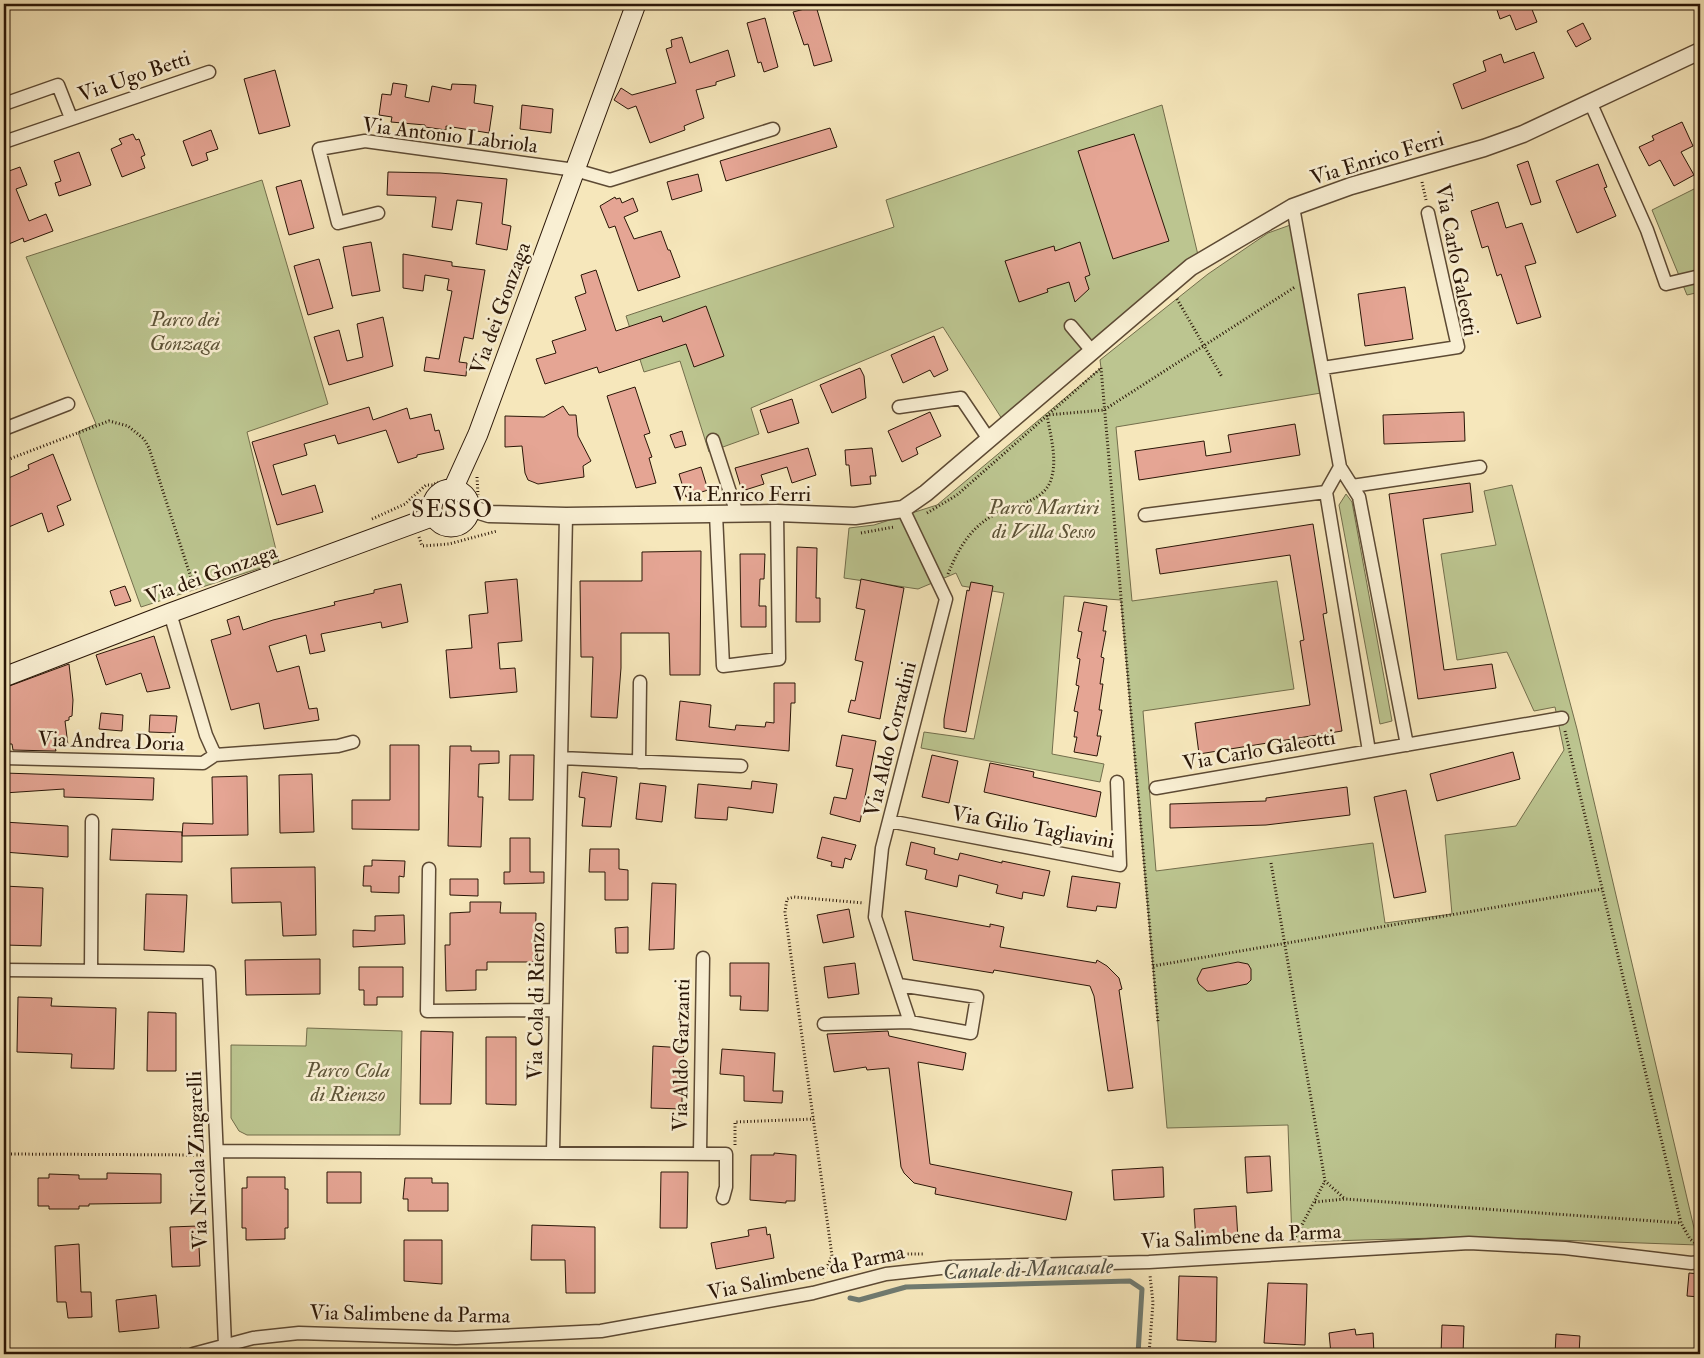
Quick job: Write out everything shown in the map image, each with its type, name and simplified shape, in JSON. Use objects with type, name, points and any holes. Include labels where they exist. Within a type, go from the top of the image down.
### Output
[{"type":"main road","name":"Via dei Gonzaga","points":[[448,484],[463,466],[478,434],[636,4]]},
{"type":"main road","points":[[448,484],[465,495],[470,508],[464,521],[452,527],[444,526],[434,516],[432,508],[438,494],[445,490],[448,484]]},
{"type":"main road","name":"Via dei Gonzaga","points":[[4,677],[170,613],[434,516]]},
{"type":"street","name":"Via Enrico Ferri","points":[[470,508],[495,514],[566,516],[777,513],[906,516],[926,494],[988,438],[1191,267],[1293,207],[1351,186],[1515,137],[1591,104],[1700,51]]},
{"type":"street","name":"Via Ugo Betti","points":[[4,142],[209,72]]},
{"type":"street","name":"Via Ugo Betti","points":[[4,104],[58,85],[71,118]]},
{"type":"street","points":[[1591,104],[1647,230],[1666,284],[1700,276]]},
{"type":"street","points":[[575,170],[610,180],[773,129]]},
{"type":"street","name":"Via Antonio Labriola","points":[[378,213],[338,223],[319,149],[365,141],[575,170]]},
{"type":"street","points":[[1293,207],[1340,467],[1359,496],[1407,745]]},
{"type":"street","name":"Via Carlo Galeotti","points":[[1323,368],[1458,347],[1428,213]]},
{"type":"street","points":[[1071,326],[1092,351]]},
{"type":"street","points":[[899,407],[961,398],[988,438]]},
{"type":"street","points":[[4,429],[68,404]]},
{"type":"street","points":[[713,440],[736,514]]},
{"type":"street","points":[[1145,515],[1326,492],[1340,467]]},
{"type":"street","points":[[1352,486],[1480,467]]},
{"type":"street","name":"Via Carlo Galeotti","points":[[1326,492],[1369,751]]},
{"type":"street","points":[[716,514],[723,666],[779,659],[777,513]]},
{"type":"street","name":"Via Cola di Rienzo","points":[[553,1152],[566,516]]},
{"type":"street","name":"Via Aldo Corradini","points":[[906,516],[946,599],[882,848],[876,904],[875,917],[900,985],[910,1022]]},
{"type":"street","name":"Via Andrea Doria","points":[[170,613],[206,735],[215,755]]},
{"type":"street","points":[[639,762],[640,682]]},
{"type":"street","name":"Via Carlo Galeotti","points":[[1156,788],[1562,718]]},
{"type":"street","name":"Via Andrea Doria","points":[[4,758],[203,763],[215,755],[338,746],[353,742]]},
{"type":"street","points":[[562,758],[741,766]]},
{"type":"street","name":"Via Gilio Tagliavini","points":[[889,821],[1120,865],[1116,782]]},
{"type":"street","points":[[4,970],[91,970],[92,821]]},
{"type":"street","points":[[430,869],[428,1011],[556,1010]]},
{"type":"street","name":"Via Aldo Garzanti","points":[[700,1153],[703,958]]},
{"type":"street","name":"Via Nicola Zingarelli","points":[[91,970],[209,972],[225,1345]]},
{"type":"street","points":[[824,1024],[910,1022],[971,1033],[977,997],[900,985]]},
{"type":"street","points":[[218,1153],[553,1152]]},
{"type":"street","name":"Via Aldo Garzanti","points":[[553,1152],[726,1154],[726,1187],[723,1198]]},
{"type":"street","name":"Via Salimbene da Parma","points":[[193,1354],[268,1335],[298,1333],[456,1338],[602,1331],[714,1312],[919,1269],[1149,1262],[1469,1243],[1566,1248],[1691,1263],[1700,1262]]},
{"type":"path","name":"Via Carlo Galeotti","points":[[1419,167],[1428,213]]},
{"type":"path","points":[[1047,415],[1104,410],[1306,280]]},
{"type":"path","points":[[1170,285],[1222,376]]},
{"type":"path","points":[[906,516],[957,495],[1101,368],[1158,1022]]},
{"type":"path","points":[[942,591],[953,562],[967,537],[988,518],[1026,503],[1049,484],[1052,476],[1053,461],[1047,415]]},
{"type":"path","points":[[4,461],[108,421],[133,429],[144,438],[149,448],[195,590]]},
{"type":"path","points":[[448,484],[426,484],[405,504],[422,546],[449,544],[495,531],[495,505],[478,495],[477,472],[463,466]]},
{"type":"path","points":[[1562,718],[1680,1223],[1690,1239],[1700,1247]]},
{"type":"path","points":[[1272,863],[1326,1181],[1345,1200]]},
{"type":"path","points":[[1153,966],[1602,889]]},
{"type":"path","points":[[822,1278],[832,1256],[786,912],[787,899],[794,897],[876,904]]},
{"type":"path","points":[[735,1150],[735,1122],[814,1119]]},
{"type":"path","points":[[4,1154],[218,1153]]},
{"type":"path","points":[[1326,1181],[1314,1202],[1345,1200],[1680,1223]]},
{"type":"path","points":[[1149,1262],[1153,1303],[1149,1354]]},
{"type":"green space","points":[[1162,105],[1198,255],[1002,419],[943,327],[751,408],[759,434],[709,452],[680,361],[644,372],[626,316],[894,227],[886,200]]},
{"type":"green space","name":"Parco dei Gonzaga","points":[[262,180],[328,404],[247,432],[279,562],[141,607],[78,432],[96,424],[26,257]]},
{"type":"green space","points":[[1700,186],[1700,292],[1687,295],[1652,210]]},
{"type":"green space","name":"Parco Martiri di Villa Sesso","points":[[1296,223],[1327,392],[1116,427],[1132,601],[1277,581],[1294,689],[1143,711],[1156,871],[1373,843],[1385,923],[1452,914],[1445,835],[1516,826],[1564,750],[1555,707],[1534,711],[1507,652],[1457,660],[1441,554],[1496,545],[1484,491],[1512,485],[1577,729],[1698,1245],[1471,1237],[1292,1242],[1288,1125],[1167,1128],[1121,600],[1064,596],[1052,754],[1104,764],[1100,782],[921,748],[924,732],[974,739],[1004,593],[962,586],[956,573],[918,589],[844,578],[849,528],[874,525],[937,505],[1101,368],[1100,360],[1208,274],[1268,233]]},
{"type":"green space","points":[[1346,494],[1352,502],[1392,721],[1380,724],[1339,505]]},
{"type":"green space","name":"Parco Cola di Rienzo","points":[[307,1028],[402,1031],[400,1135],[247,1135],[239,1131],[231,1118],[231,1045],[306,1046]]},
{"type":"building","points":[[1495,4],[1537,4],[1531,7],[1537,22],[1516,30],[1510,15],[1500,19]]},
{"type":"building","points":[[816,6],[832,61],[814,66],[808,44],[804,45],[793,12]]},
{"type":"building","points":[[765,18],[778,67],[764,72],[761,62],[758,63],[747,23]]},
{"type":"building","points":[[1583,23],[1591,39],[1576,47],[1567,31]]},
{"type":"building","points":[[682,37],[690,63],[728,50],[735,76],[716,82],[716,85],[696,90],[704,118],[684,126],[685,130],[650,143],[636,106],[628,109],[614,100],[621,88],[632,95],[676,83],[666,49],[672,47],[671,40]]},
{"type":"building","points":[[1534,52],[1544,78],[1462,109],[1453,84],[1486,71],[1483,61],[1501,54],[1504,63]]},
{"type":"building","points":[[275,70],[290,126],[259,134],[244,79]]},
{"type":"building","points":[[393,83],[407,85],[405,97],[429,102],[432,86],[451,90],[452,84],[476,85],[474,103],[493,106],[489,133],[446,126],[446,130],[425,127],[425,125],[391,122],[392,117],[379,115],[382,94],[391,95]]},
{"type":"building","points":[[522,105],[553,109],[551,133],[520,129]]},
{"type":"building","points":[[1682,122],[1693,146],[1681,152],[1694,175],[1674,186],[1660,160],[1649,166],[1639,147],[1654,140],[1652,136]]},
{"type":"building","points":[[830,128],[837,147],[726,181],[720,161]]},
{"type":"building","points":[[211,130],[218,149],[206,153],[208,160],[192,166],[183,141]]},
{"type":"building","points":[[133,134],[136,140],[139,139],[145,155],[141,157],[145,168],[122,177],[111,149],[122,144],[119,139]]},
{"type":"building","points":[[1134,134],[1169,241],[1113,259],[1078,151]]},
{"type":"building","points":[[79,152],[91,185],[59,196],[55,183],[61,181],[54,161]]},
{"type":"building","points":[[4,160],[9,171],[20,167],[27,185],[16,189],[29,221],[46,214],[53,231],[24,242],[23,238],[4,246]]},
{"type":"building","points":[[1528,161],[1541,202],[1531,205],[1517,165]]},
{"type":"building","points":[[1598,164],[1607,187],[1604,188],[1616,216],[1577,233],[1556,181]]},
{"type":"building","points":[[388,172],[440,173],[507,179],[502,224],[511,226],[507,250],[476,244],[482,203],[457,200],[452,230],[432,227],[436,197],[387,195]]},
{"type":"building","points":[[698,174],[702,191],[672,200],[667,182]]},
{"type":"building","points":[[301,180],[314,228],[289,235],[276,187]]},
{"type":"building","points":[[615,197],[616,199],[620,198],[622,203],[633,198],[638,211],[624,217],[634,239],[661,231],[680,277],[638,291],[615,226],[609,228],[600,206]]},
{"type":"building","points":[[1498,202],[1506,228],[1522,223],[1536,263],[1525,266],[1541,317],[1517,324],[1501,274],[1497,276],[1488,246],[1482,248],[1471,211]]},
{"type":"building","points":[[371,242],[380,291],[352,296],[343,247]]},
{"type":"building","points":[[1080,242],[1090,275],[1085,277],[1089,289],[1075,302],[1069,282],[1047,289],[1048,292],[1019,302],[1005,261],[1054,246],[1055,251]]},
{"type":"building","points":[[403,254],[452,262],[452,266],[485,270],[473,339],[464,337],[459,362],[467,363],[466,376],[424,371],[426,357],[439,359],[452,291],[447,290],[449,279],[425,275],[423,291],[403,288]]},
{"type":"building","points":[[319,259],[333,308],[308,315],[294,266]]},
{"type":"building","points":[[596,270],[616,331],[661,316],[663,322],[706,306],[724,356],[694,367],[686,344],[599,373],[597,367],[545,384],[536,359],[556,353],[552,341],[586,330],[575,297],[586,293],[581,275]]},
{"type":"building","points":[[1405,287],[1413,339],[1365,346],[1358,294]]},
{"type":"building","points":[[383,317],[393,366],[329,385],[314,337],[339,330],[347,361],[363,357],[357,324]]},
{"type":"building","points":[[934,336],[948,370],[934,377],[930,370],[903,383],[891,355]]},
{"type":"building","points":[[860,368],[864,376],[866,398],[832,413],[820,385]]},
{"type":"building","points":[[635,387],[650,433],[644,435],[652,457],[649,458],[656,483],[636,488],[607,396]]},
{"type":"building","points":[[792,399],[799,423],[768,433],[760,410]]},
{"type":"building","points":[[563,406],[569,415],[576,415],[578,436],[591,461],[583,466],[584,477],[538,484],[528,480],[525,473],[522,446],[505,447],[505,416],[544,417]]},
{"type":"building","points":[[369,407],[373,420],[407,408],[410,419],[431,414],[435,431],[439,430],[444,449],[417,455],[417,457],[398,463],[386,430],[338,444],[335,435],[304,444],[307,455],[273,465],[282,495],[315,485],[323,512],[277,525],[252,442]]},
{"type":"building","points":[[930,412],[941,436],[916,448],[918,454],[902,462],[888,431]]},
{"type":"building","points":[[1464,412],[1465,441],[1384,444],[1383,415]]},
{"type":"building","points":[[1295,424],[1300,455],[1139,480],[1135,451],[1204,441],[1206,456],[1231,452],[1228,435]]},
{"type":"building","points":[[682,431],[686,445],[675,448],[670,435]]},
{"type":"building","points":[[808,448],[816,475],[792,483],[787,467],[761,475],[764,484],[742,491],[735,468]]},
{"type":"building","points":[[872,448],[876,476],[870,476],[871,484],[851,486],[845,450]]},
{"type":"building","points":[[53,454],[71,500],[57,506],[64,525],[48,532],[42,513],[4,529],[4,480],[29,469],[28,465]]},
{"type":"building","points":[[701,467],[708,490],[686,497],[679,474]]},
{"type":"building","points":[[1470,483],[1473,512],[1423,519],[1444,670],[1492,664],[1496,688],[1418,699],[1389,494]]},
{"type":"building","points":[[1313,524],[1327,613],[1323,614],[1342,731],[1199,754],[1195,723],[1310,705],[1300,641],[1304,640],[1290,555],[1160,574],[1156,549]]},
{"type":"building","points":[[797,547],[817,548],[816,598],[820,598],[820,622],[796,622]]},
{"type":"building","points":[[701,551],[700,675],[670,675],[669,633],[621,633],[621,668],[617,718],[591,717],[593,657],[581,657],[580,581],[642,581],[642,552]]},
{"type":"building","points":[[740,554],[765,554],[764,579],[760,579],[759,606],[766,606],[766,627],[741,627]]},
{"type":"building","points":[[517,579],[522,641],[498,643],[500,669],[515,668],[517,692],[450,698],[446,650],[472,648],[469,615],[488,613],[485,582]]},
{"type":"building","points":[[861,579],[904,588],[880,719],[848,712],[851,700],[855,701],[863,662],[855,660],[865,610],[856,608]]},
{"type":"building","points":[[971,582],[993,586],[966,732],[944,728],[944,719],[967,590],[969,591]]},
{"type":"building","points":[[401,584],[408,622],[382,628],[381,622],[321,634],[325,651],[310,654],[306,635],[269,646],[277,672],[299,666],[309,709],[317,708],[319,720],[264,729],[259,703],[231,710],[211,640],[231,634],[227,620],[239,616],[243,630],[273,620],[335,605],[334,602],[374,593],[374,590]]},
{"type":"building","points":[[125,586],[131,601],[115,606],[110,591]]},
{"type":"building","points":[[1084,602],[1107,606],[1103,631],[1106,631],[1101,657],[1104,658],[1099,710],[1102,710],[1097,736],[1101,736],[1097,756],[1074,752],[1078,712],[1074,711],[1079,686],[1076,685],[1080,659],[1077,658],[1082,632],[1078,631]]},
{"type":"building","points":[[154,636],[170,688],[147,692],[141,673],[106,685],[96,655]]},
{"type":"building","points":[[69,664],[73,700],[72,716],[69,717],[69,720],[65,721],[68,745],[55,747],[56,751],[53,751],[13,750],[12,744],[4,744],[4,728],[7,727],[8,713],[4,688]]},
{"type":"building","points":[[774,683],[795,683],[795,703],[791,703],[789,751],[676,740],[680,701],[711,705],[709,727],[735,730],[736,725],[765,727],[766,722],[774,723]]},
{"type":"building","points":[[101,713],[123,715],[122,731],[99,729]]},
{"type":"building","points":[[150,715],[177,716],[175,733],[149,732]]},
{"type":"building","points":[[842,735],[876,741],[860,822],[830,814],[834,797],[846,799],[853,769],[836,766]]},
{"type":"building","points":[[390,745],[419,745],[419,830],[352,829],[352,800],[390,800]]},
{"type":"building","points":[[450,746],[471,746],[471,751],[499,751],[499,763],[479,764],[478,797],[483,797],[481,847],[448,846]]},
{"type":"building","points":[[1513,752],[1520,779],[1437,801],[1430,774]]},
{"type":"building","points":[[510,755],[534,755],[533,800],[509,800]]},
{"type":"building","points":[[932,755],[958,761],[949,803],[922,797]]},
{"type":"building","points":[[990,763],[1034,772],[1033,777],[1101,792],[1096,817],[984,792]]},
{"type":"building","points":[[582,772],[617,777],[611,827],[582,826],[585,798],[579,797]]},
{"type":"building","points":[[4,773],[154,778],[153,800],[64,797],[64,789],[4,793]]},
{"type":"building","points":[[312,774],[314,832],[280,833],[279,775]]},
{"type":"building","points":[[247,776],[248,835],[182,836],[183,823],[213,824],[212,777]]},
{"type":"building","points":[[752,781],[777,784],[773,813],[728,807],[727,820],[695,818],[698,784],[751,789]]},
{"type":"building","points":[[640,783],[666,786],[662,822],[636,819]]},
{"type":"building","points":[[1347,787],[1350,815],[1266,825],[1170,828],[1170,804],[1266,801],[1266,798]]},
{"type":"building","points":[[1406,790],[1426,892],[1394,898],[1374,797]]},
{"type":"building","points":[[4,822],[68,826],[68,857],[4,852]]},
{"type":"building","points":[[112,829],[182,832],[182,862],[110,860]]},
{"type":"building","points":[[822,837],[856,845],[851,860],[845,858],[843,868],[831,866],[832,862],[817,858]]},
{"type":"building","points":[[510,838],[530,838],[530,872],[544,872],[544,883],[504,884],[504,872],[510,872]]},
{"type":"building","points":[[911,842],[935,848],[934,854],[958,860],[960,853],[1002,863],[1002,861],[1050,871],[1044,896],[1023,892],[1022,899],[996,893],[998,885],[959,875],[957,887],[925,879],[927,870],[906,865]]},
{"type":"building","points":[[590,849],[619,849],[619,869],[628,870],[628,900],[605,900],[605,872],[589,872]]},
{"type":"building","points":[[372,860],[405,861],[404,877],[399,876],[399,893],[371,892],[371,886],[363,886],[364,866],[372,866]]},
{"type":"building","points":[[315,867],[316,935],[283,936],[281,902],[232,903],[231,868]]},
{"type":"building","points":[[1072,876],[1120,883],[1116,908],[1097,906],[1096,911],[1067,907]]},
{"type":"building","points":[[450,879],[478,879],[478,896],[450,895]]},
{"type":"building","points":[[652,883],[676,884],[674,949],[649,950]]},
{"type":"building","points":[[4,886],[43,888],[41,946],[4,945]]},
{"type":"building","points":[[146,894],[187,895],[184,952],[144,950]]},
{"type":"building","points":[[470,902],[501,902],[500,913],[536,913],[535,962],[487,962],[487,970],[476,970],[476,990],[446,991],[445,945],[450,945],[450,913],[470,912]]},
{"type":"building","points":[[849,909],[854,937],[823,943],[817,915]]},
{"type":"building","points":[[905,911],[990,927],[990,924],[1004,927],[1000,947],[1096,963],[1097,960],[1107,966],[1119,978],[1122,989],[1119,990],[1133,1088],[1108,1091],[1094,996],[1090,986],[994,970],[993,973],[913,960]]},
{"type":"building","points":[[404,915],[405,944],[353,947],[353,930],[375,931],[375,916]]},
{"type":"building","points":[[628,927],[628,953],[616,953],[615,928]]},
{"type":"building","points":[[320,959],[320,994],[246,995],[245,960]]},
{"type":"building","points":[[1238,962],[1248,964],[1251,969],[1251,980],[1247,984],[1207,991],[1199,984],[1197,979],[1202,969]]},
{"type":"building","points":[[730,963],[769,963],[768,1011],[740,1010],[741,996],[730,996]]},
{"type":"building","points":[[855,963],[859,994],[828,998],[824,967]]},
{"type":"building","points":[[359,967],[403,967],[403,997],[377,997],[377,1005],[364,1005],[364,990],[359,990]]},
{"type":"building","points":[[18,997],[52,998],[51,1006],[116,1008],[114,1069],[71,1068],[72,1054],[17,1052]]},
{"type":"building","points":[[148,1012],[176,1013],[176,1071],[147,1071]]},
{"type":"building","points":[[421,1031],[453,1032],[451,1104],[420,1104]]},
{"type":"building","points":[[888,1031],[889,1036],[966,1053],[963,1070],[918,1062],[930,1164],[1072,1192],[1066,1220],[935,1194],[936,1188],[914,1183],[904,1173],[901,1167],[889,1068],[867,1070],[866,1067],[834,1072],[827,1034]]},
{"type":"building","points":[[486,1037],[516,1037],[516,1105],[486,1104]]},
{"type":"building","points":[[653,1046],[684,1048],[683,1064],[687,1064],[686,1092],[682,1092],[682,1109],[651,1108]]},
{"type":"building","points":[[722,1049],[775,1053],[773,1091],[783,1091],[782,1103],[744,1101],[744,1076],[720,1074]]},
{"type":"building","points":[[774,1153],[796,1155],[795,1201],[786,1201],[786,1203],[750,1200],[751,1155],[774,1155]]},
{"type":"building","points":[[1270,1156],[1272,1191],[1247,1193],[1245,1157]]},
{"type":"building","points":[[1163,1167],[1164,1197],[1114,1200],[1112,1170]]},
{"type":"building","points":[[327,1172],[361,1172],[361,1203],[327,1203]]},
{"type":"building","points":[[661,1172],[688,1172],[687,1228],[660,1228]]},
{"type":"building","points":[[107,1173],[161,1174],[161,1203],[89,1204],[89,1206],[79,1206],[79,1209],[49,1209],[49,1206],[38,1206],[38,1178],[49,1178],[49,1174],[79,1175],[79,1179],[107,1179]]},
{"type":"building","points":[[247,1177],[285,1177],[285,1189],[288,1189],[288,1228],[285,1228],[285,1239],[246,1240],[246,1228],[242,1228],[242,1188],[247,1188]]},
{"type":"building","points":[[405,1178],[432,1178],[432,1183],[448,1183],[448,1211],[408,1211],[408,1199],[403,1199]]},
{"type":"building","points":[[1236,1206],[1238,1240],[1196,1242],[1194,1209]]},
{"type":"building","points":[[532,1225],[595,1227],[595,1293],[566,1293],[565,1260],[531,1260]]},
{"type":"building","points":[[198,1226],[200,1266],[172,1267],[170,1227]]},
{"type":"building","points":[[766,1227],[767,1235],[770,1234],[774,1258],[716,1269],[711,1243],[749,1236],[748,1230]]},
{"type":"building","points":[[404,1240],[442,1240],[442,1284],[404,1281]]},
{"type":"building","points":[[79,1244],[81,1292],[91,1292],[92,1317],[68,1318],[66,1302],[57,1302],[55,1246]]},
{"type":"building","points":[[1689,1273],[1700,1274],[1700,1297],[1687,1296]]},
{"type":"building","points":[[1179,1276],[1217,1277],[1216,1342],[1177,1340]]},
{"type":"building","points":[[1268,1283],[1307,1284],[1305,1345],[1264,1343]]},
{"type":"building","points":[[156,1295],[159,1328],[119,1332],[116,1300]]},
{"type":"building","points":[[1442,1325],[1464,1326],[1463,1354],[1441,1354]]},
{"type":"building","points":[[1355,1329],[1356,1335],[1373,1333],[1374,1354],[1331,1354],[1329,1333]]},
{"type":"building","points":[[1556,1334],[1580,1336],[1579,1354],[1555,1354]]},
{"type":"waterway","name":"Canale di Mancasale","points":[[850,1298],[859,1300],[906,1287],[1130,1281],[1142,1289],[1138,1354]]},
{"type":"district","name":"SESSO","points":[[452,509]]}]
